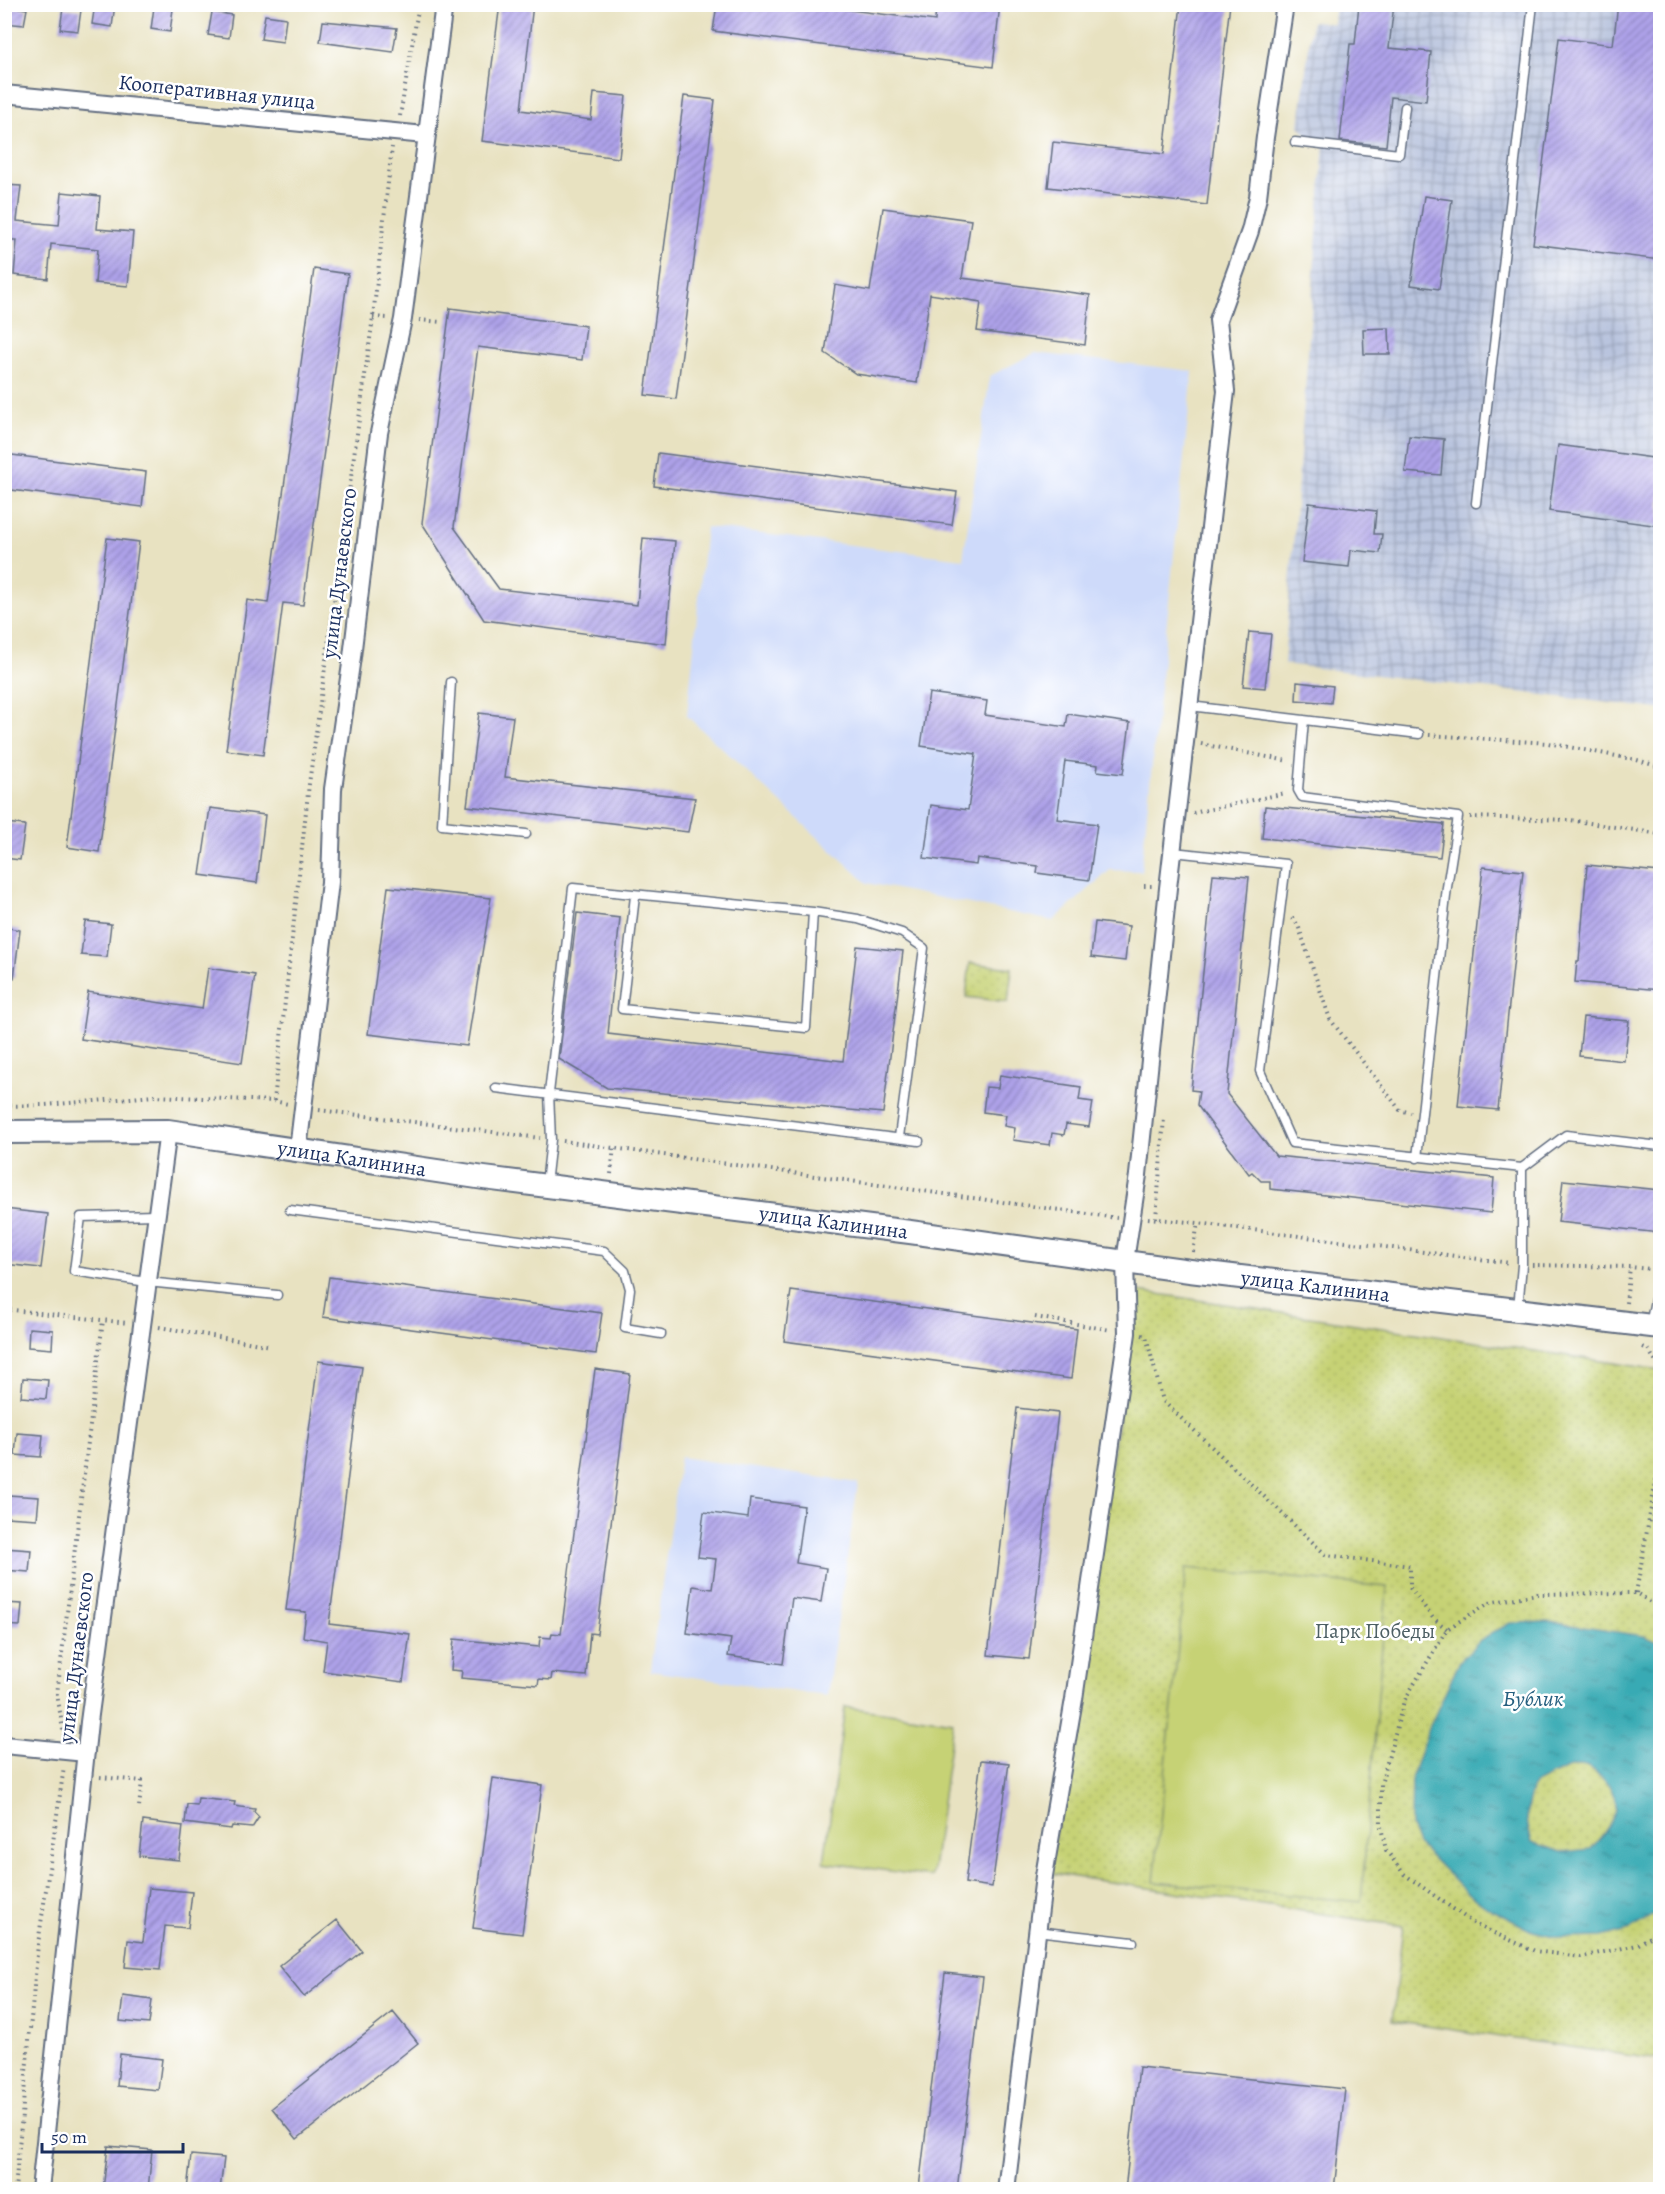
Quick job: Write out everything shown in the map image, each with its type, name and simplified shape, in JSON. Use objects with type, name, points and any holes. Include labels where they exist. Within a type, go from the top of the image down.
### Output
[{"type":"main road","name":"улица Калинина","points":[[4,1132],[168,1131],[484,1178],[1125,1262],[1655,1327]]},
{"type":"street","name":"улица Дунаевского","points":[[298,1150],[330,882],[333,789],[352,657],[379,433],[403,319],[425,135],[444,4]]},
{"type":"street","points":[[1006,2190],[1036,1931],[1074,1699],[1127,1333],[1125,1262],[1138,1175],[1226,391],[1218,320],[1250,231],[1258,196],[1285,4]]},
{"type":"street","name":"Кооперативная улица","points":[[4,94],[425,135]]},
{"type":"street","name":"улица Дунаевского","points":[[40,2190],[86,1753],[155,1215],[168,1131]]},
{"type":"street","points":[[4,1744],[86,1753]]},
{"type":"lane","points":[[1476,503],[1533,4]]},
{"type":"lane","points":[[1295,142],[1399,154],[1405,107]]},
{"type":"lane","points":[[451,682],[442,825],[526,834]]},
{"type":"lane","points":[[1190,706],[1419,734]]},
{"type":"lane","points":[[1304,720],[1298,790],[1302,797],[1458,817],[1447,887],[1418,1158]]},
{"type":"lane","points":[[1173,852],[1286,864],[1260,1071],[1292,1143],[1522,1168],[1566,1135],[1660,1146]]},
{"type":"lane","points":[[546,1185],[551,1140],[549,1093],[573,888],[813,912],[858,920],[902,933],[924,948],[899,1137]]},
{"type":"lane","points":[[635,896],[622,1009],[806,1028],[813,912]]},
{"type":"lane","points":[[496,1088],[919,1141]]},
{"type":"lane","points":[[1518,1310],[1522,1265],[1522,1168]]},
{"type":"lane","points":[[290,1210],[604,1251],[625,1271],[628,1280],[630,1289],[625,1328],[661,1334]]},
{"type":"lane","points":[[155,1215],[81,1217],[74,1271],[147,1282],[277,1295]]},
{"type":"lane","points":[[1655,1327],[1657,1290],[1660,1290]]},
{"type":"lane","points":[[1036,1931],[1133,1942]]},
{"type":"path","points":[[274,1101],[309,783],[373,316],[392,147],[397,132],[419,4]]},
{"type":"path","points":[[1419,734],[1548,743],[1637,760],[1660,767]]},
{"type":"path","points":[[1200,743],[1300,764]]},
{"type":"path","points":[[1191,814],[1298,790]]},
{"type":"path","points":[[1458,817],[1570,820],[1660,834]]},
{"type":"path","points":[[1281,907],[1298,924],[1330,1019],[1400,1110],[1422,1116]]},
{"type":"path","points":[[4,1106],[154,1096],[274,1101],[303,1108],[1131,1220],[1166,1219],[1522,1265],[1630,1266],[1660,1270]]},
{"type":"path","points":[[1035,1317],[1146,1336],[1163,1401],[1326,1554],[1410,1566],[1410,1588],[1433,1618],[1447,1629]]},
{"type":"path","points":[[1636,1593],[1660,1457]]},
{"type":"path","points":[[1660,1608],[1636,1593],[1538,1594],[1489,1603],[1447,1629],[1404,1701],[1381,1784],[1381,1827],[1386,1850],[1404,1874],[1467,1920],[1535,1952],[1581,1958],[1637,1945],[1660,1932]]},
{"type":"path","points":[[63,1773],[142,1781],[139,1807]]},
{"type":"shaded area","points":[[1335,4],[1660,5],[1660,709],[1284,664],[1324,143],[1308,136],[1299,126],[1312,21],[1334,24]]},
{"type":"shaded area","points":[[1035,353],[1193,371],[1141,871],[1110,870],[1053,921],[867,883],[687,716],[706,527],[963,559],[990,376]]},
{"type":"shaded area","points":[[680,1457],[858,1483],[827,1696],[650,1671]]},
{"type":"green space","points":[[970,963],[1012,968],[1008,1002],[966,997]]},
{"type":"green space","name":"Парк Победы","points":[[1138,1291],[1660,1370],[1660,2060],[1392,2021],[1403,1926],[1049,1873]]},
{"type":"green space","points":[[1186,1568],[1387,1587],[1361,1902],[1154,1882]]},
{"type":"green space","points":[[845,1707],[953,1722],[932,1877],[824,1862]]},
{"type":"water","name":"Бублик","points":[[1549,1622],[1644,1636],[1660,1643],[1660,1910],[1631,1929],[1601,1937],[1562,1938],[1533,1931],[1492,1910],[1466,1892],[1418,1844],[1411,1826],[1412,1776],[1429,1728],[1460,1661],[1480,1640],[1510,1623]],"holes":[[[1570,1766],[1586,1767],[1603,1779],[1614,1796],[1616,1809],[1609,1825],[1591,1849],[1561,1852],[1532,1842],[1527,1820],[1528,1806],[1534,1784]]]},
{"type":"building","points":[[95,4],[115,4],[112,27],[92,24]]},
{"type":"building","points":[[500,4],[533,4],[521,110],[591,120],[594,93],[626,96],[619,158],[482,141]]},
{"type":"building","points":[[717,4],[804,4],[935,21],[936,4],[1000,4],[993,67],[713,31]]},
{"type":"building","points":[[1181,4],[1230,4],[1207,205],[1048,187],[1053,142],[1164,154]]},
{"type":"building","points":[[1359,4],[1394,4],[1389,48],[1431,52],[1426,101],[1391,97],[1386,146],[1340,141],[1350,44],[1355,44]]},
{"type":"building","points":[[1618,4],[1660,4],[1660,260],[1533,244],[1559,38],[1613,45]]},
{"type":"building","points":[[6,6],[27,9],[24,25],[4,23]]},
{"type":"building","points":[[154,7],[173,9],[170,32],[151,29]]},
{"type":"building","points":[[63,8],[81,10],[78,31],[60,29]]},
{"type":"building","points":[[212,12],[232,15],[229,38],[208,35]]},
{"type":"building","points":[[265,15],[286,18],[283,42],[261,39]]},
{"type":"building","points":[[323,21],[397,28],[393,52],[320,42]]},
{"type":"building","points":[[684,96],[715,100],[676,399],[645,395]]},
{"type":"building","points":[[4,185],[21,186],[17,221],[59,225],[62,192],[100,196],[97,229],[133,232],[128,286],[95,283],[98,249],[51,244],[48,279],[14,275],[17,240],[4,240]]},
{"type":"building","points":[[1424,196],[1452,200],[1439,289],[1411,285]]},
{"type":"building","points":[[883,208],[971,220],[962,278],[1090,295],[1085,345],[977,331],[981,302],[930,294],[917,383],[856,374],[825,353],[835,285],[870,291]]},
{"type":"building","points":[[314,269],[348,274],[303,605],[283,603],[263,755],[226,750],[247,600],[268,603]]},
{"type":"building","points":[[450,308],[586,326],[582,360],[478,347],[454,527],[499,589],[637,605],[643,538],[675,541],[666,644],[484,620],[422,523]]},
{"type":"building","points":[[1389,328],[1390,354],[1364,354],[1363,329]]},
{"type":"building","points":[[1409,436],[1444,439],[1441,475],[1405,472]]},
{"type":"building","points":[[1558,445],[1660,459],[1660,526],[1549,511]]},
{"type":"building","points":[[658,453],[957,492],[952,525],[654,486]]},
{"type":"building","points":[[4,454],[146,472],[142,507],[4,489]]},
{"type":"building","points":[[1309,503],[1376,511],[1374,534],[1382,534],[1380,553],[1351,550],[1349,567],[1302,562]]},
{"type":"building","points":[[107,538],[139,542],[99,852],[67,847]]},
{"type":"building","points":[[1249,632],[1271,634],[1265,688],[1243,686]]},
{"type":"building","points":[[1297,682],[1333,686],[1331,703],[1296,700]]},
{"type":"building","points":[[929,693],[987,701],[985,715],[1066,727],[1068,714],[1130,723],[1123,774],[1097,771],[1098,765],[1065,761],[1057,819],[1097,824],[1089,880],[1037,873],[1038,866],[977,858],[976,865],[924,858],[931,805],[968,810],[976,754],[921,746]]},
{"type":"building","points":[[479,713],[513,717],[505,777],[695,798],[688,832],[467,806]]},
{"type":"building","points":[[1265,806],[1444,824],[1440,857],[1262,838]]},
{"type":"building","points":[[210,808],[265,815],[257,883],[200,875]]},
{"type":"building","points":[[4,823],[25,825],[20,860],[4,858]]},
{"type":"building","points":[[1587,865],[1660,872],[1660,990],[1575,982],[1577,961],[1579,961]]},
{"type":"building","points":[[1483,867],[1523,871],[1498,1110],[1458,1106]]},
{"type":"building","points":[[1213,874],[1249,877],[1227,1094],[1276,1156],[1494,1178],[1491,1213],[1270,1189],[1270,1181],[1261,1181],[1252,1172],[1249,1174],[1197,1105],[1199,1091],[1191,1090]]},
{"type":"building","points":[[388,887],[491,898],[467,1046],[368,1034]]},
{"type":"building","points":[[577,913],[620,918],[608,1034],[843,1061],[857,946],[903,951],[883,1113],[607,1088],[559,1059]]},
{"type":"building","points":[[85,921],[111,924],[107,957],[81,955]]},
{"type":"building","points":[[1095,922],[1129,926],[1125,961],[1091,957]]},
{"type":"building","points":[[4,927],[20,930],[14,978],[4,977]]},
{"type":"building","points":[[208,968],[255,975],[242,1063],[81,1039],[88,992],[202,1009]]},
{"type":"building","points":[[1583,1017],[1629,1021],[1624,1061],[1579,1056]]},
{"type":"building","points":[[1000,1075],[1081,1087],[1079,1100],[1093,1102],[1089,1127],[1066,1124],[1064,1135],[1052,1133],[1050,1145],[1013,1140],[1015,1128],[1004,1126],[1006,1115],[983,1112],[986,1087],[998,1088]]},
{"type":"building","points":[[1563,1180],[1660,1190],[1660,1233],[1558,1222]]},
{"type":"building","points":[[4,1209],[48,1214],[41,1268],[4,1264]]},
{"type":"building","points":[[329,1277],[602,1313],[596,1354],[323,1317]]},
{"type":"building","points":[[791,1291],[1077,1329],[1071,1379],[784,1341]]},
{"type":"building","points":[[29,1328],[53,1330],[52,1349],[28,1347]]},
{"type":"building","points":[[318,1361],[362,1367],[329,1624],[410,1634],[403,1682],[323,1671],[327,1641],[303,1637],[306,1612],[286,1610]]},
{"type":"building","points":[[595,1369],[630,1374],[597,1634],[590,1633],[586,1676],[552,1673],[551,1680],[539,1679],[538,1685],[461,1678],[462,1671],[451,1670],[454,1639],[539,1647],[540,1637],[551,1638],[552,1633],[561,1634]]},
{"type":"building","points":[[23,1378],[48,1380],[46,1399],[21,1397]]},
{"type":"building","points":[[1017,1408],[1058,1413],[1029,1659],[988,1655]]},
{"type":"building","points":[[17,1433],[43,1435],[41,1457],[15,1455]]},
{"type":"building","points":[[8,1495],[39,1497],[37,1519],[6,1517]]},
{"type":"building","points":[[750,1499],[804,1506],[796,1563],[826,1568],[821,1602],[792,1598],[783,1664],[728,1656],[731,1639],[687,1633],[693,1586],[712,1589],[716,1559],[698,1557],[704,1512],[748,1518]]},
{"type":"building","points":[[4,1548],[31,1550],[29,1572],[4,1570]]},
{"type":"building","points":[[4,1603],[22,1604],[20,1626],[4,1625]]},
{"type":"building","points":[[981,1760],[1009,1763],[992,1887],[965,1883]]},
{"type":"building","points":[[493,1778],[542,1785],[522,1934],[473,1928]]},
{"type":"building","points":[[198,1798],[235,1802],[234,1806],[255,1809],[254,1812],[259,1817],[252,1828],[232,1826],[231,1829],[185,1823],[187,1804],[197,1805]]},
{"type":"building","points":[[143,1821],[183,1826],[179,1860],[139,1856]]},
{"type":"building","points":[[149,1888],[192,1892],[188,1928],[165,1926],[160,1970],[125,1967],[128,1940],[143,1942]]},
{"type":"building","points":[[337,1920],[362,1951],[304,1997],[279,1966]]},
{"type":"building","points":[[945,1973],[983,1977],[957,2190],[928,2190],[919,2188]]},
{"type":"building","points":[[123,1996],[152,2000],[149,2024],[120,2021]]},
{"type":"building","points":[[393,2012],[418,2043],[297,2139],[272,2108]]},
{"type":"building","points":[[120,2054],[162,2059],[158,2090],[117,2086]]},
{"type":"building","points":[[1139,2067],[1345,2089],[1334,2190],[1125,2190]]},
{"type":"building","points":[[108,2146],[152,2150],[148,2190],[103,2190]]},
{"type":"building","points":[[191,2155],[224,2158],[220,2190],[187,2190]]}]
